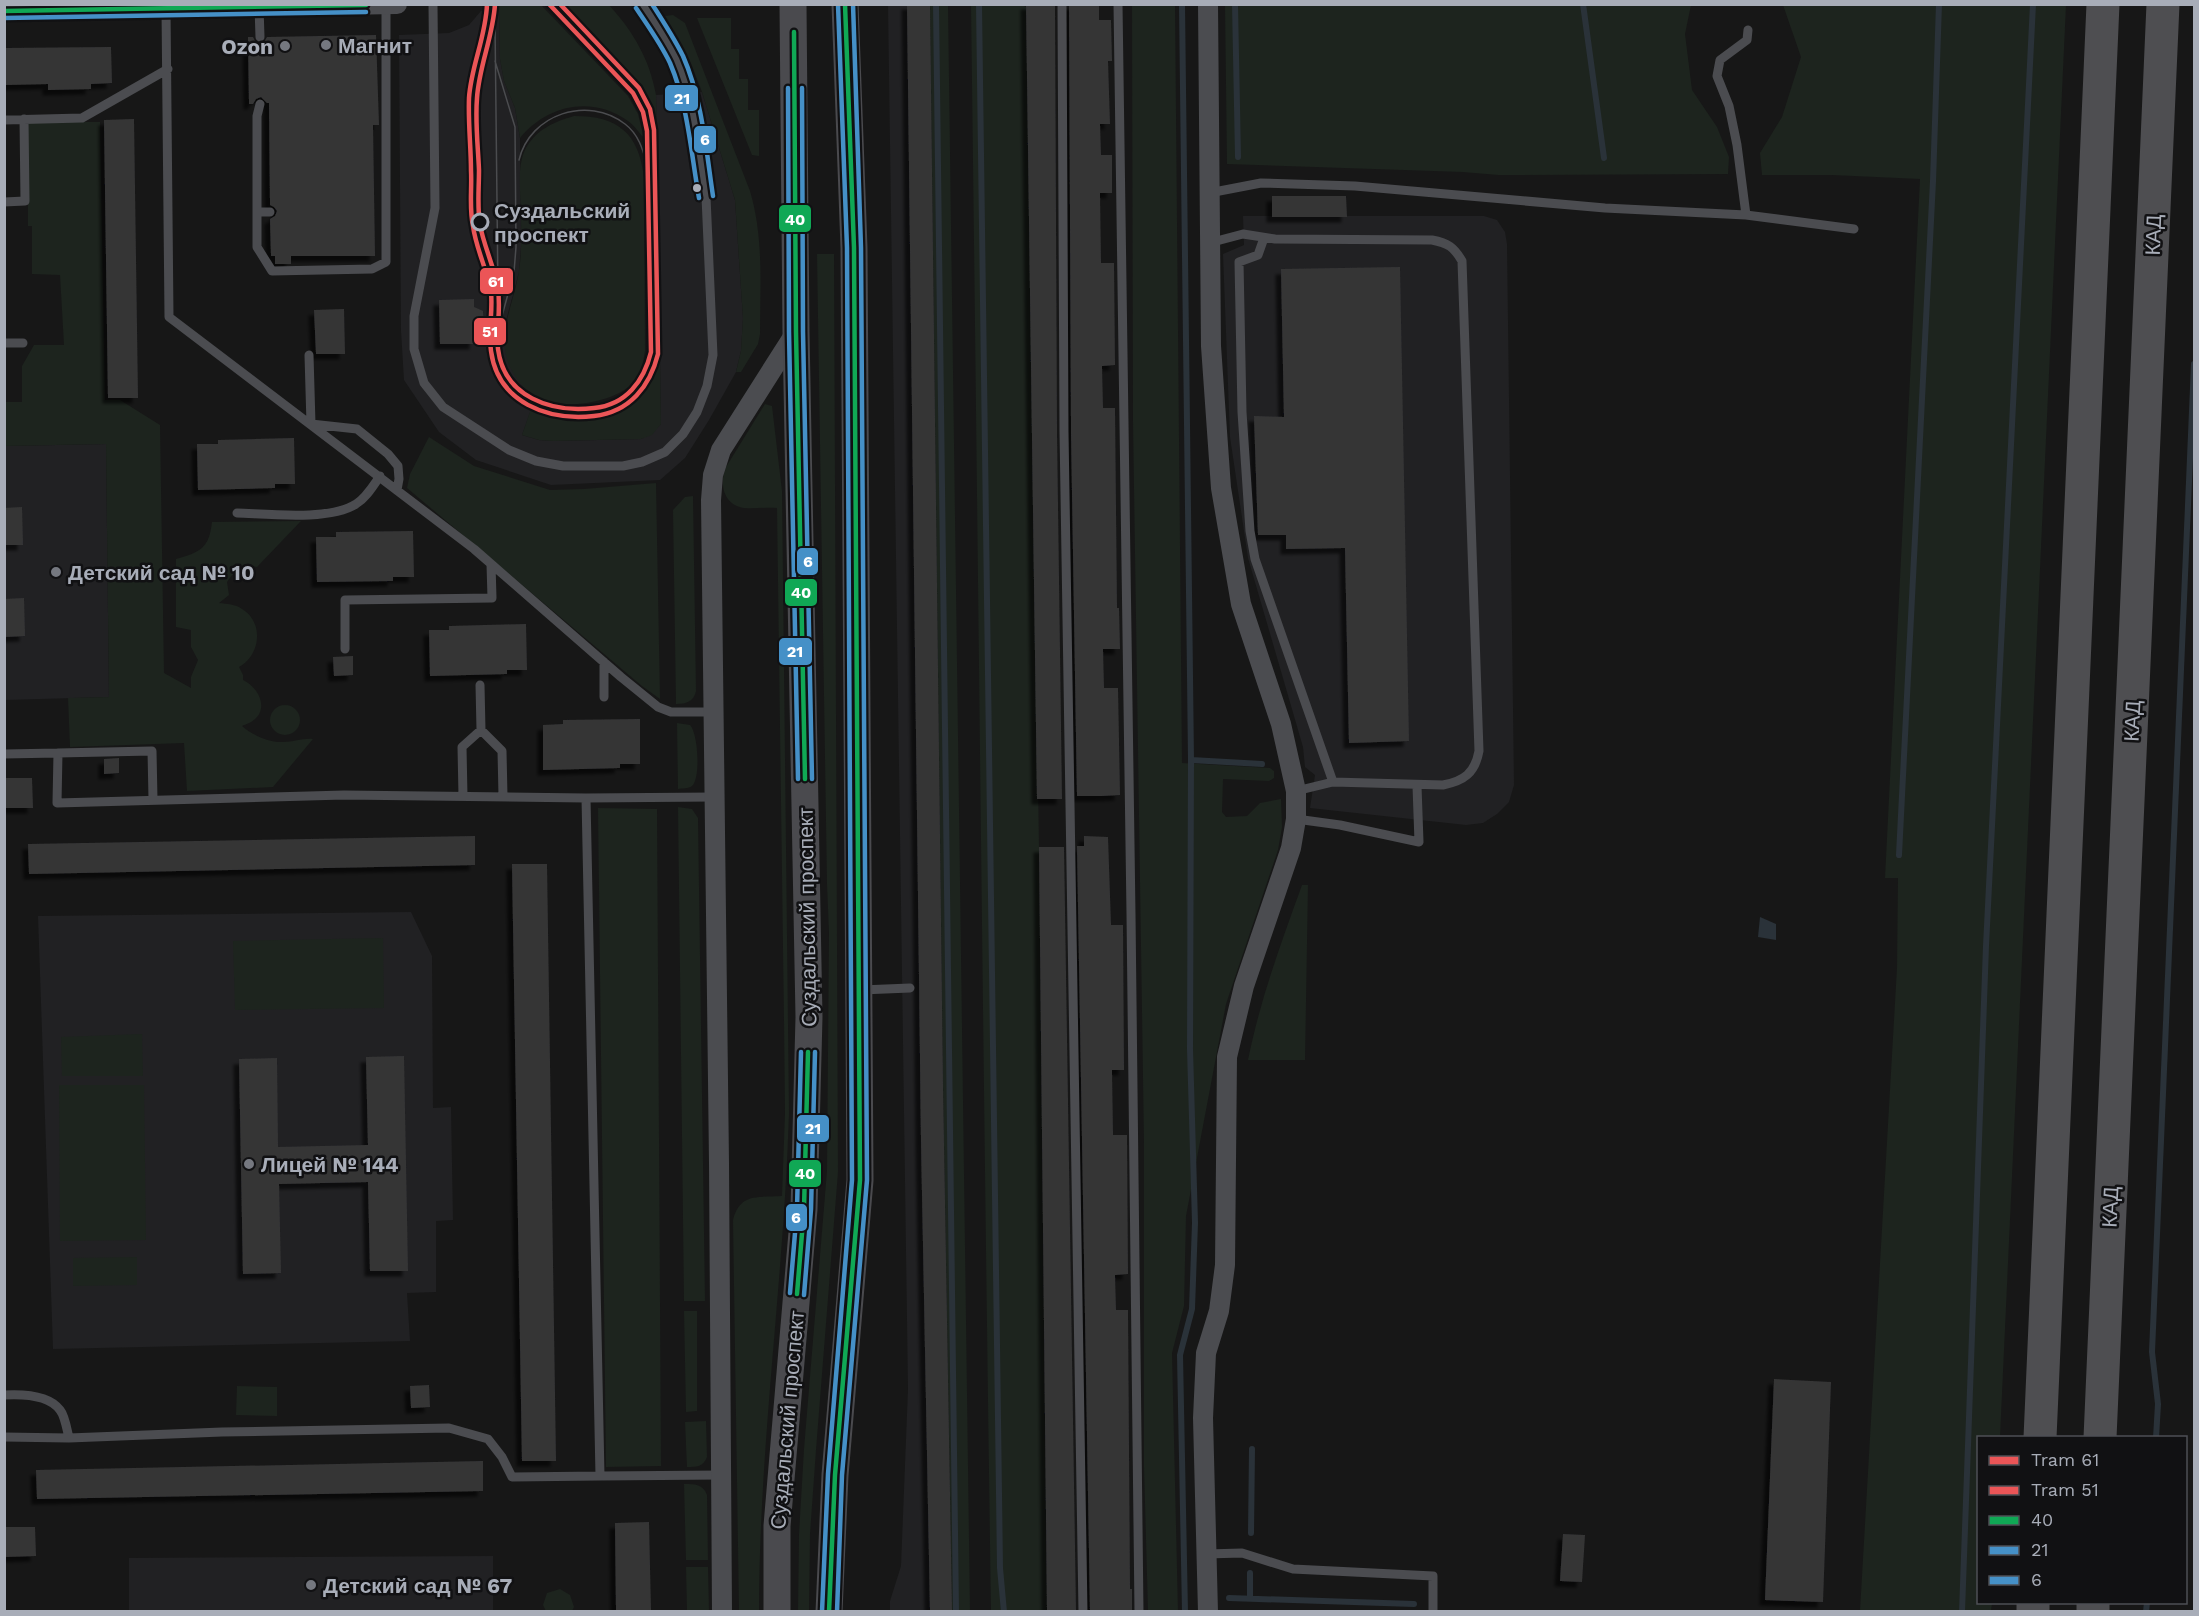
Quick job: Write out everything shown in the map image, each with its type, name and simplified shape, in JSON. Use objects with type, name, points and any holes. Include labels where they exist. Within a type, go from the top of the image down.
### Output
[{"type":"highway","points":[[2040,1436],[2103,4]]},
{"type":"highway","name":"КАД","points":[[2100,1436],[2163,4]]},
{"type":"main road","name":"Суздальский проспект","points":[[777,1611],[777,1526],[804,1209],[809,1017],[796,332],[793,4]]},
{"type":"main road","points":[[829,1611],[834,1485],[860,1180],[854,248],[845,4]]},
{"type":"street","points":[[4,11],[397,4]]},
{"type":"street","points":[[1208,4],[1211,346],[1221,488],[1241,604],[1281,724],[1296,791],[1296,819],[1291,848],[1244,986],[1227,1057],[1225,1265],[1219,1311],[1206,1353],[1203,1418],[1208,1611]]},
{"type":"street","points":[[722,1611],[710,521],[713,475],[721,450],[796,332]]},
{"type":"lane","points":[[433,4],[435,208],[414,316],[414,349],[424,383],[443,407],[509,450],[536,461],[563,466],[623,466],[642,462],[665,452],[683,434],[697,412],[707,386],[713,355],[706,197],[690,100],[680,68],[666,40],[642,4]]},
{"type":"lane","points":[[1062,4],[1065,515],[1083,1611]]},
{"type":"lane","points":[[1118,4],[1139,1611]]},
{"type":"lane","points":[[260,104],[256,116],[258,248],[272,271],[372,269],[386,262],[386,5]]},
{"type":"lane","points":[[259,7],[260,37]]},
{"type":"lane","points":[[166,9],[169,317],[491,564],[658,707],[671,712],[713,711]]},
{"type":"lane","points":[[1746,215],[1737,145],[1729,106],[1717,76],[1720,60],[1747,40],[1748,30]]},
{"type":"lane","points":[[4,120],[82,118],[168,69]]},
{"type":"lane","points":[[4,202],[25,201],[24,119]]},
{"type":"lane","points":[[1209,193],[1261,183],[1355,186],[1605,208],[1746,215],[1854,229]]},
{"type":"lane","points":[[257,212],[270,212]]},
{"type":"lane","points":[[1209,243],[1243,234],[1264,238],[1432,240],[1445,242],[1455,248],[1462,261],[1479,751],[1476,765],[1455,783],[1443,785],[1333,782],[1296,791]]},
{"type":"lane","points":[[1264,238],[1258,255],[1239,262],[1242,412],[1250,531],[1255,560],[1333,782]]},
{"type":"lane","points":[[4,343],[23,343]]},
{"type":"lane","points":[[309,355],[311,424]]},
{"type":"lane","points":[[311,424],[357,429],[388,454],[398,466],[397,490]]},
{"type":"lane","points":[[237,513],[322,514],[339,512],[355,505],[380,477]]},
{"type":"lane","points":[[345,649],[345,600],[492,598],[491,564]]},
{"type":"lane","points":[[604,663],[604,697]]},
{"type":"lane","points":[[480,685],[481,730],[502,752],[502,796]]},
{"type":"lane","points":[[464,796],[462,747],[481,730]]},
{"type":"lane","points":[[4,754],[152,751],[153,799]]},
{"type":"lane","points":[[58,753],[57,803],[344,795],[714,797]]},
{"type":"lane","points":[[1296,819],[1340,825],[1419,842],[1417,786]]},
{"type":"lane","points":[[586,798],[600,1476]]},
{"type":"lane","points":[[858,991],[910,988]]},
{"type":"lane","points":[[4,1395],[22,1394],[46,1399],[61,1410],[69,1438]]},
{"type":"lane","points":[[4,1437],[69,1438],[449,1428],[488,1438],[502,1457],[512,1477],[721,1475]]},
{"type":"lane","points":[[1206,1554],[1242,1553],[1293,1569],[1433,1576],[1433,1611]]},
{"type":"shaded area","points":[[1019,4],[1026,7],[1039,847],[1047,1612],[991,1611],[971,5]]},
{"type":"shaded area","points":[[499,5],[500,59],[504,81],[515,108],[520,138],[521,246],[519,272],[504,328],[528,391],[536,396],[522,435],[553,441],[641,439],[661,424],[656,95],[702,92],[735,200],[743,318],[741,351],[736,372],[709,420],[685,458],[660,480],[551,485],[476,460],[439,432],[404,380],[401,331],[399,35],[449,33],[469,25],[481,11]]},
{"type":"shaded area","points":[[499,5],[541,5],[628,96],[638,114],[644,138],[630,123],[614,113],[585,106],[557,111],[543,118],[520,138],[515,108],[504,81],[500,59]]},
{"type":"shaded area","points":[[556,5],[609,5],[626,25],[645,58],[656,95],[661,424],[652,435],[641,439],[553,441],[522,435],[531,409],[558,413],[588,413],[617,406],[629,400],[645,383],[655,353],[652,131],[647,109],[637,90]]},
{"type":"shaded area","points":[[888,5],[930,5],[943,1087],[952,1612],[890,1611],[890,1601],[901,1566],[908,1389]]},
{"type":"shaded area","points":[[930,5],[948,5],[970,1612],[952,1611],[943,1087]]},
{"type":"shaded area","points":[[1132,5],[1175,5],[1182,763],[1270,768],[1274,771],[1274,778],[1269,781],[1223,779],[1222,812],[1226,817],[1247,816],[1260,803],[1281,799],[1282,827],[1278,850],[1226,1004],[1186,1216],[1184,1306],[1172,1353],[1178,1612],[1148,1611],[1144,1467],[1144,1143],[1133,422]]},
{"type":"shaded area","points":[[1225,5],[1691,5],[1685,34],[1692,90],[1717,127],[1729,157],[1728,174],[1498,175],[1227,164]]},
{"type":"shaded area","points":[[1783,5],[2066,5],[2000,1436],[1977,1436],[1977,1604],[1992,1604],[1991,1611],[1860,1611],[1897,968],[1898,878],[1885,878],[1920,179],[1762,175],[1760,153],[1782,117],[1801,57]]},
{"type":"shaded area","points":[[673,15],[685,23],[750,191],[754,209],[760,263],[760,334],[758,344],[741,372],[736,372],[741,351],[743,318],[735,200],[702,92],[690,61],[665,16]]},
{"type":"shaded area","points":[[697,18],[731,18],[731,49],[739,49],[739,79],[748,79],[748,110],[759,110],[759,156],[752,155]]},
{"type":"shaded area","points":[[574,116],[603,119],[624,130],[637,149],[641,162],[644,178],[645,351],[638,377],[624,390],[591,402],[566,404],[545,401],[524,388],[510,367],[506,355],[505,331],[520,263],[520,181],[523,155],[530,141],[541,131]]},
{"type":"shaded area","points":[[28,122],[100,122],[105,400],[120,400],[160,425],[164,673],[191,688],[191,677],[198,660],[191,647],[191,630],[176,627],[176,559],[202,548],[209,538],[212,522],[301,521],[257,567],[243,567],[233,574],[227,582],[229,595],[219,603],[234,605],[242,609],[254,622],[257,630],[252,655],[239,667],[243,680],[253,687],[260,697],[261,709],[255,719],[242,726],[267,740],[287,742],[313,739],[273,787],[187,791],[184,743],[70,747],[68,698],[109,697],[106,444],[5,446],[4,402],[22,402],[22,366],[34,345],[64,345],[60,275],[32,274],[32,226],[28,226]]},
{"type":"shaded area","points":[[1243,216],[1484,216],[1497,220],[1505,232],[1507,244],[1514,785],[1509,802],[1483,823],[1466,825],[1310,808],[1315,775],[1305,767],[1303,747],[1248,558],[1230,437],[1223,254],[1244,245]]},
{"type":"shaded area","points":[[817,254],[834,254],[838,1172],[810,1534],[809,1611],[798,1612],[799,1534],[804,1449],[827,1171],[829,933]]},
{"type":"shaded area","points":[[765,404],[772,406],[782,491],[789,1113],[763,1487],[759,1612],[739,1611],[733,1220],[740,1205],[752,1198],[782,1196],[785,1113],[777,508],[744,508],[731,503],[724,492],[723,480],[726,467]]},
{"type":"shaded area","points":[[429,437],[474,466],[550,490],[656,483],[660,699],[407,488],[410,474]]},
{"type":"shaded area","name":"Детский сад № 10","points":[[106,444],[109,697],[5,700],[4,446]]},
{"type":"shaded area","points":[[693,496],[696,691],[694,697],[689,701],[676,704],[673,510],[685,497]]},
{"type":"shaded area","points":[[285,705],[296,709],[300,720],[296,731],[285,735],[274,731],[270,720],[274,709]]},
{"type":"shaded area","points":[[677,723],[690,725],[695,737],[697,756],[695,781],[690,787],[678,789]]},
{"type":"shaded area","points":[[678,807],[692,809],[698,818],[705,1301],[684,1301]]},
{"type":"shaded area","points":[[598,808],[657,809],[661,1466],[606,1467]]},
{"type":"shaded area","points":[[1302,885],[1308,885],[1305,1060],[1248,1060],[1265,994]]},
{"type":"shaded area","name":"Лицей № 144","points":[[411,912],[432,956],[433,1108],[451,1107],[453,1220],[436,1221],[436,1292],[407,1293],[410,1341],[53,1349],[38,916]]},
{"type":"shaded area","points":[[1760,917],[1776,924],[1776,940],[1758,937]]},
{"type":"shaded area","points":[[383,938],[384,1008],[235,1010],[233,941]]},
{"type":"shaded area","points":[[142,1034],[143,1076],[62,1076],[61,1037]]},
{"type":"shaded area","points":[[59,1085],[144,1085],[146,1240],[60,1241]]},
{"type":"shaded area","points":[[137,1257],[137,1285],[73,1286],[73,1258]]},
{"type":"shaded area","points":[[684,1311],[697,1311],[697,1411],[686,1412]]},
{"type":"shaded area","points":[[237,1386],[277,1387],[277,1416],[236,1415]]},
{"type":"shaded area","points":[[706,1421],[707,1457],[699,1466],[687,1467],[685,1422]]},
{"type":"shaded area","points":[[684,1484],[701,1487],[707,1495],[708,1560],[686,1560]]},
{"type":"shaded area","name":"Детский сад № 67","points":[[493,1556],[493,1611],[129,1611],[129,1558]]},
{"type":"shaded area","points":[[686,1567],[708,1567],[709,1611],[687,1611]]},
{"type":"shaded area","points":[[560,1589],[570,1595],[574,1607],[572,1611],[546,1611],[543,1605],[547,1593]]},
{"type":"building","points":[[907,4],[930,4],[943,1087],[952,1611],[930,1611],[921,1140]]},
{"type":"building","points":[[1026,4],[1055,4],[1062,799],[1037,799]]},
{"type":"building","points":[[1069,4],[1099,4],[1099,20],[1111,20],[1112,61],[1108,61],[1110,124],[1100,124],[1101,155],[1112,155],[1112,193],[1100,193],[1101,263],[1114,263],[1115,365],[1102,366],[1103,408],[1115,408],[1117,608],[1119,608],[1120,649],[1103,649],[1104,688],[1118,688],[1120,795],[1101,796],[1077,796],[1071,432]]},
{"type":"building","points":[[376,35],[379,125],[373,125],[375,256],[291,256],[291,264],[275,264],[275,256],[271,256],[270,219],[277,211],[270,205],[269,103],[261,97],[253,104],[249,104],[248,37],[253,37],[260,44],[267,37]]},
{"type":"building","points":[[111,47],[112,83],[91,84],[91,89],[48,90],[48,84],[4,85],[4,48]]},
{"type":"building","points":[[134,119],[138,398],[108,398],[104,120]]},
{"type":"building","points":[[1272,196],[1346,196],[1347,217],[1272,217]]},
{"type":"building","points":[[1400,267],[1409,741],[1349,743],[1345,548],[1286,549],[1286,535],[1258,535],[1254,416],[1284,417],[1281,269]]},
{"type":"building","points":[[474,299],[474,307],[483,311],[484,333],[475,336],[475,344],[440,344],[439,300]]},
{"type":"building","points":[[344,309],[345,354],[316,354],[314,310]]},
{"type":"building","points":[[294,438],[295,484],[275,484],[275,488],[198,490],[197,444],[218,444],[218,440]]},
{"type":"building","points":[[22,507],[23,545],[4,545],[4,508]]},
{"type":"building","points":[[413,531],[414,577],[393,577],[393,581],[317,582],[316,537],[336,537],[336,532]]},
{"type":"building","points":[[24,598],[25,636],[4,637],[4,599]]},
{"type":"building","points":[[526,624],[527,670],[507,670],[507,674],[430,676],[429,630],[449,630],[449,626]]},
{"type":"building","points":[[353,656],[353,675],[334,676],[333,657]]},
{"type":"building","points":[[640,719],[640,764],[620,764],[620,768],[543,770],[543,725],[563,724],[563,720]]},
{"type":"building","points":[[119,758],[119,773],[104,774],[104,759]]},
{"type":"building","points":[[4,778],[32,778],[33,808],[4,808]]},
{"type":"building","points":[[475,836],[475,865],[29,874],[28,844]]},
{"type":"building","points":[[1084,836],[1108,837],[1111,925],[1123,925],[1124,1070],[1112,1070],[1113,1135],[1127,1135],[1128,1274],[1115,1275],[1116,1310],[1128,1310],[1132,1611],[1090,1611],[1077,846],[1084,846]]},
{"type":"building","points":[[1039,847],[1064,847],[1076,1611],[1047,1611]]},
{"type":"building","points":[[512,864],[547,864],[556,1461],[522,1461]]},
{"type":"building","points":[[404,1056],[408,1271],[370,1271],[368,1182],[279,1184],[281,1273],[243,1274],[239,1059],[277,1058],[278,1147],[368,1145],[366,1057]]},
{"type":"building","points":[[1774,1379],[1831,1382],[1823,1602],[1765,1600]]},
{"type":"building","points":[[429,1385],[430,1407],[411,1408],[410,1386]]},
{"type":"building","points":[[483,1461],[483,1491],[37,1499],[36,1470]]},
{"type":"building","points":[[649,1522],[651,1611],[616,1611],[615,1523]]},
{"type":"building","points":[[4,1527],[35,1527],[36,1556],[4,1557]]},
{"type":"building","points":[[1563,1534],[1585,1535],[1582,1582],[1560,1581]]},
{"type":"waterway","points":[[936,4],[956,1612]]},
{"type":"waterway","points":[[979,4],[1000,1568],[1004,1612]]},
{"type":"waterway","points":[[1182,4],[1191,760],[1190,1049],[1195,1223],[1192,1309],[1180,1355],[1185,1612]]},
{"type":"waterway","points":[[1235,4],[1238,157]]},
{"type":"waterway","points":[[1583,4],[1604,158]]},
{"type":"waterway","points":[[1899,855],[1933,181],[1939,4]]},
{"type":"waterway","points":[[1962,1612],[1986,946],[2033,4]]},
{"type":"waterway","points":[[2156,1436],[2158,1404],[2152,1352],[2194,364]]},
{"type":"waterway","points":[[1191,760],[1262,764]]},
{"type":"waterway","points":[[1251,1533],[1252,1449]]},
{"type":"waterway","points":[[1250,1573],[1250,1598]]},
{"type":"waterway","points":[[1229,1598],[1414,1604]]},
{"type":"waterway","points":[[2146,1612],[2147,1604]]},
{"type":"tram line","name":"51","points":[[487,4],[484,28],[470,86],[469,117],[472,219],[474,234],[491,292],[491,351],[496,369],[504,384],[528,405],[559,415],[594,416],[618,409],[628,403],[644,387],[658,354],[654,130],[650,109],[639,88],[560,4]]},
{"type":"tram line","name":"61","points":[[495,4],[492,28],[480,74],[476,116],[479,218],[498,290],[498,349],[502,366],[509,379],[532,398],[562,408],[594,408],[615,402],[632,390],[644,373],[651,352],[647,131],[643,112],[633,93],[549,4]]},
{"type":"tram line","points":[[495,23],[498,292]]},
{"type":"tram line","points":[[495,61],[515,127],[516,247],[514,272],[499,327]]},
{"type":"tram line","points":[[519,160],[525,144],[535,131],[548,121],[562,114],[594,111],[610,115],[625,124],[635,134],[649,172]]},
{"type":"transit line","name":"6","points":[[652,4],[680,49],[695,89],[713,196]]},
{"type":"transit line","name":"6","points":[[822,1612],[828,1474],[852,1180],[847,248],[838,4]]},
{"type":"transit line","name":"40","points":[[829,1612],[835,1475],[860,1180],[854,248],[845,4]]},
{"type":"transit line","name":"21","points":[[837,1612],[842,1475],[867,1180],[861,248],[853,4]]},
{"type":"transit line","name":"40","points":[[4,11],[366,5]]},
{"type":"transit line","name":"21","points":[[636,8],[663,49],[676,79],[685,112],[699,198]]},
{"type":"transit line","name":"51","points":[[4,18],[366,12]]},
{"type":"transit line","name":"40","points":[[794,32],[796,332],[805,779]]},
{"type":"transit line","name":"21","points":[[788,88],[789,332],[798,779]]},
{"type":"transit line","name":"6","points":[[802,88],[803,332],[812,779]]},
{"type":"transit line","name":"6","points":[[790,1293],[797,1209],[801,1052]]},
{"type":"transit line","name":"40","points":[[797,1294],[804,1209],[808,1052]]},
{"type":"transit line","name":"21","points":[[804,1295],[811,1209],[815,1052]]},
{"type":"place","name":"Магнит","points":[[326,45]]},
{"type":"place","name":"Ozon","points":[[285,46]]},
{"type":"place","name":"Суздальский проспект","points":[[480,222]]},
{"type":"place","name":"Детский сад № 10","points":[[56,572]]},
{"type":"place","name":"Лицей № 144","points":[[249,1164]]},
{"type":"place","name":"Детский сад № 67","points":[[311,1585]]}]
